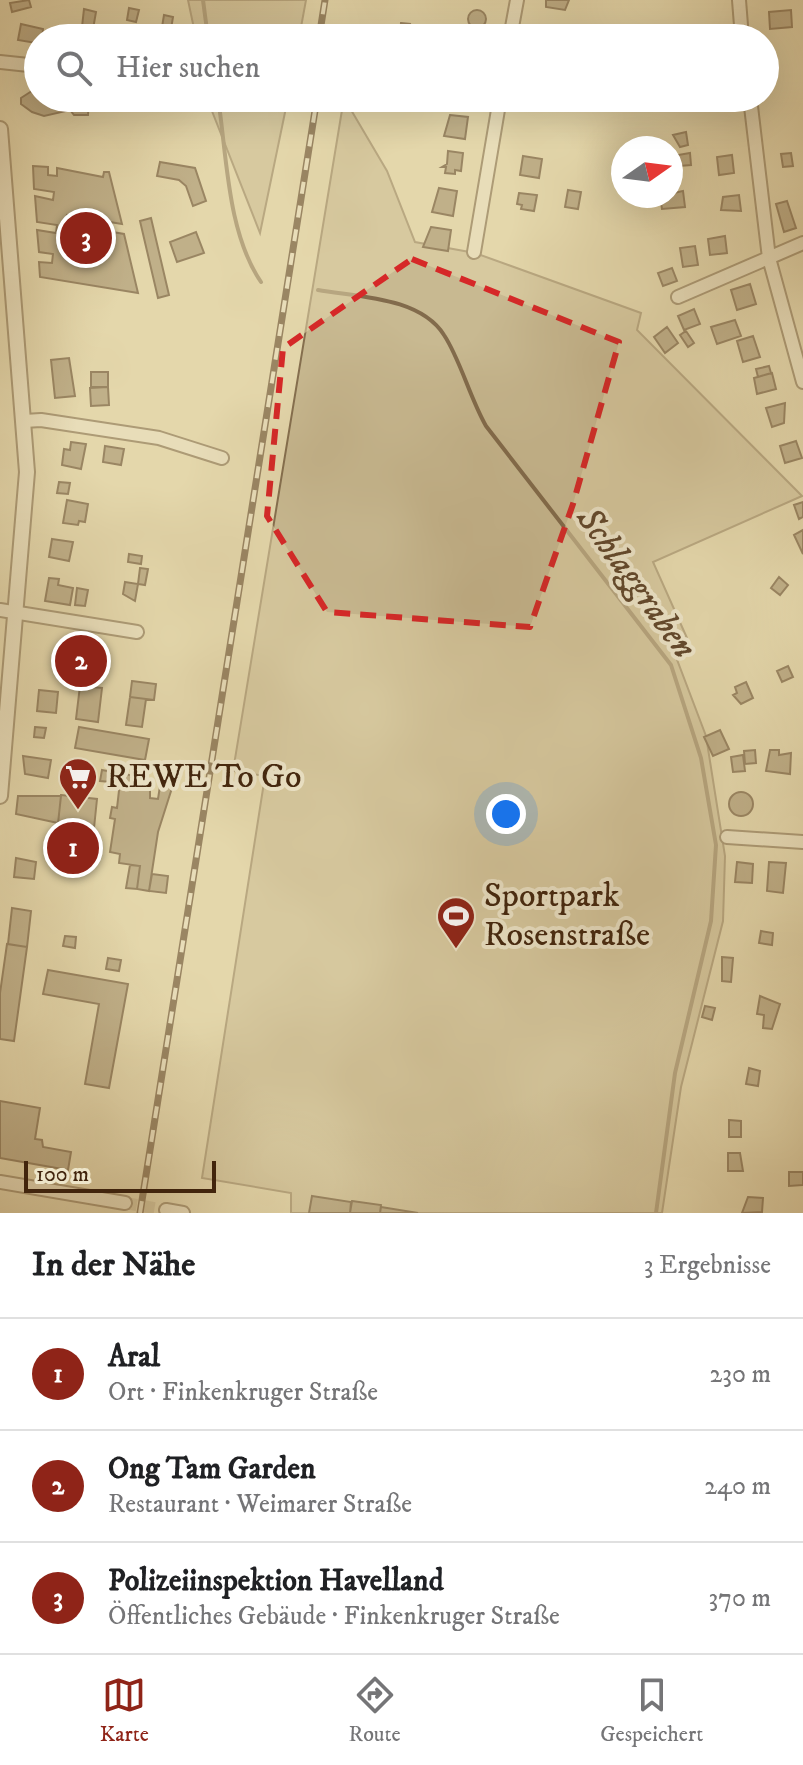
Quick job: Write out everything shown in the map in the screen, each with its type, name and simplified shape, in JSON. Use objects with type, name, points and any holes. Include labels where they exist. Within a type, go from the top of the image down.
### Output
[{"type":"street","points":[[513,24],[517,0]]},
{"type":"street","points":[[739,0],[741,24]]},
{"type":"street","points":[[0,62],[24,65]]},
{"type":"street","points":[[474,252],[498,112]]},
{"type":"street","points":[[752,112],[769,258],[803,382]]},
{"type":"street","points":[[0,129],[24,421],[26,503],[0,796]]},
{"type":"street","points":[[678,297],[803,243]]},
{"type":"street","points":[[24,421],[41,420],[159,438],[222,458]]},
{"type":"street","points":[[0,610],[137,632]]},
{"type":"street","points":[[727,837],[803,842]]},
{"type":"street","points":[[0,1182],[125,1203]]},
{"type":"street","points":[[166,1210],[183,1213]]},
{"type":"highlighted area","points":[[412,259],[619,342],[573,504],[530,627],[327,612],[267,516],[283,348]]},
{"type":"shaded area","points":[[188,0],[306,0],[302,24],[193,24]]},
{"type":"shaded area","points":[[212,112],[285,112],[260,233]]},
{"type":"shaded area","points":[[342,112],[352,112],[387,171],[415,242],[475,253],[641,313],[637,330],[802,496],[653,562],[687,638],[673,649],[706,736],[725,856],[723,921],[681,1087],[662,1213],[291,1213],[291,1193],[202,1178],[265,776],[233,771]]},
{"type":"building","points":[[29,0],[31,7],[12,12],[10,3]]},
{"type":"building","points":[[546,0],[569,0],[565,10],[546,7]]},
{"type":"building","points":[[129,8],[139,10],[136,22],[127,20]]},
{"type":"building","points":[[84,9],[96,12],[94,24],[82,24]]},
{"type":"building","points":[[473,10],[481,10],[486,15],[485,24],[468,23],[468,15]]},
{"type":"building","points":[[791,10],[792,27],[779,28],[779,24],[770,24],[769,12]]},
{"type":"building","points":[[164,15],[173,17],[172,24],[162,24]]},
{"type":"building","points":[[21,24],[24,25],[24,41],[18,40]]},
{"type":"building","points":[[32,112],[61,112],[44,116]]},
{"type":"building","points":[[72,112],[88,112],[88,115],[74,115]]},
{"type":"building","points":[[450,115],[468,117],[465,139],[444,136]]},
{"type":"building","points":[[686,132],[688,145],[683,146],[683,136],[673,135]]},
{"type":"building","points":[[448,151],[463,153],[461,171],[455,170],[455,174],[445,173],[446,167],[442,167],[447,164]]},
{"type":"building","points":[[690,153],[691,165],[683,166],[683,154]]},
{"type":"building","points":[[791,153],[793,166],[783,167],[781,154]]},
{"type":"building","points":[[732,155],[734,173],[719,175],[717,157]]},
{"type":"building","points":[[523,156],[542,159],[539,178],[520,175]]},
{"type":"building","points":[[160,162],[195,168],[206,201],[193,206],[186,186],[179,180],[157,176]]},
{"type":"building","points":[[33,166],[48,167],[48,175],[57,176],[57,168],[103,177],[104,172],[109,172],[122,224],[67,215],[65,224],[124,234],[138,293],[40,277],[39,262],[52,263],[53,254],[39,252],[37,230],[56,233],[57,225],[37,222],[35,196],[53,200],[54,192],[34,189]]},
{"type":"building","points":[[439,188],[457,191],[453,216],[432,212]]},
{"type":"building","points":[[568,190],[581,192],[578,209],[565,207]]},
{"type":"building","points":[[519,193],[537,195],[534,211],[521,209],[522,205],[517,204]]},
{"type":"building","points":[[739,195],[741,211],[721,210],[723,197]]},
{"type":"building","points":[[787,201],[796,228],[784,232],[776,204]]},
{"type":"building","points":[[151,218],[169,295],[158,298],[140,221]]},
{"type":"building","points":[[431,227],[451,230],[448,251],[423,247]]},
{"type":"building","points":[[196,232],[204,253],[177,262],[170,242]]},
{"type":"building","points":[[725,236],[727,253],[710,255],[708,239]]},
{"type":"building","points":[[695,246],[698,265],[683,267],[680,248]]},
{"type":"building","points":[[672,268],[677,281],[663,286],[658,273]]},
{"type":"building","points":[[750,284],[756,304],[737,310],[731,290]]},
{"type":"building","points":[[694,309],[700,324],[684,330],[678,316]]},
{"type":"building","points":[[735,320],[741,336],[717,344],[711,327]]},
{"type":"building","points":[[667,327],[678,343],[665,353],[654,337]]},
{"type":"building","points":[[686,331],[694,343],[688,347],[680,335]]},
{"type":"building","points":[[753,336],[760,357],[743,362],[737,341]]},
{"type":"building","points":[[69,358],[75,396],[55,398],[51,360]]},
{"type":"building","points":[[769,366],[771,373],[758,377],[756,369]]},
{"type":"building","points":[[91,372],[108,372],[108,387],[91,387]]},
{"type":"building","points":[[772,373],[776,389],[757,394],[754,378]]},
{"type":"building","points":[[108,387],[109,405],[91,406],[90,388]]},
{"type":"building","points":[[785,403],[784,423],[772,427],[766,408]]},
{"type":"building","points":[[796,441],[802,458],[785,463],[780,446]]},
{"type":"building","points":[[71,442],[86,444],[81,469],[62,465],[64,449],[70,450]]},
{"type":"building","points":[[105,446],[124,449],[121,465],[103,462]]},
{"type":"building","points":[[59,482],[70,483],[68,494],[57,493]]},
{"type":"building","points":[[67,500],[88,504],[85,522],[79,521],[78,525],[63,523]]},
{"type":"building","points":[[803,502],[803,517],[799,519],[794,505]]},
{"type":"building","points":[[803,530],[803,554],[794,535]]},
{"type":"building","points":[[52,539],[73,542],[69,561],[49,557]]},
{"type":"building","points":[[129,554],[142,556],[141,564],[128,562]]},
{"type":"building","points":[[140,568],[148,569],[145,585],[138,584]]},
{"type":"building","points":[[779,577],[788,585],[780,595],[771,588]]},
{"type":"building","points":[[49,578],[59,579],[58,585],[73,588],[70,605],[45,601]]},
{"type":"building","points":[[125,582],[138,584],[135,601],[123,594]]},
{"type":"building","points":[[77,588],[88,590],[85,606],[75,605]]},
{"type":"building","points":[[62,644],[103,648],[100,676],[77,674],[76,680],[59,678]]},
{"type":"building","points":[[788,666],[793,677],[782,682],[777,671]]},
{"type":"building","points":[[132,681],[156,684],[154,700],[130,697]]},
{"type":"building","points":[[746,682],[753,698],[741,704],[733,695],[737,693],[735,687]]},
{"type":"building","points":[[80,686],[102,688],[98,722],[76,719]]},
{"type":"building","points":[[39,690],[58,692],[56,713],[37,711]]},
{"type":"building","points":[[130,697],[146,699],[142,727],[126,725]]},
{"type":"building","points":[[35,727],[46,728],[44,738],[34,737]]},
{"type":"building","points":[[79,727],[149,739],[145,760],[75,748]]},
{"type":"building","points":[[720,730],[729,749],[713,756],[704,737]]},
{"type":"building","points":[[755,750],[756,763],[745,764],[744,751]]},
{"type":"building","points":[[770,750],[779,750],[779,755],[791,753],[790,774],[766,771]]},
{"type":"building","points":[[743,755],[745,771],[733,772],[731,757]]},
{"type":"building","points":[[23,756],[51,760],[48,778],[25,774]]},
{"type":"building","points":[[163,767],[178,769],[158,832],[149,891],[137,889],[140,866],[119,863],[120,854],[110,852],[115,819],[110,818],[112,807],[117,808],[121,773],[150,780],[150,798],[158,799]]},
{"type":"building","points":[[102,770],[113,772],[111,782],[100,781]]},
{"type":"building","points":[[741,792],[750,795],[753,804],[750,813],[741,816],[732,813],[729,804],[732,795]]},
{"type":"building","name":"REWE To Go","points":[[61,795],[97,799],[94,828],[58,824]]},
{"type":"building","points":[[18,796],[61,796],[58,823],[16,814]]},
{"type":"building","points":[[63,839],[84,842],[80,856],[62,849]]},
{"type":"building","points":[[16,858],[36,862],[34,879],[14,877]]},
{"type":"building","points":[[737,862],[753,864],[752,883],[735,882]]},
{"type":"building","points":[[769,862],[786,863],[783,893],[767,891]]},
{"type":"building","points":[[130,865],[140,866],[137,889],[126,888]]},
{"type":"building","points":[[152,874],[168,876],[166,893],[149,891]]},
{"type":"building","points":[[12,908],[31,911],[27,947],[8,944]]},
{"type":"building","points":[[761,931],[773,933],[772,945],[759,943]]},
{"type":"building","points":[[65,936],[76,937],[75,948],[63,946]]},
{"type":"building","points":[[7,944],[27,947],[14,1041],[0,1039],[0,993]]},
{"type":"building","points":[[722,957],[733,958],[731,982],[722,981]]},
{"type":"building","points":[[108,958],[121,960],[119,971],[106,969]]},
{"type":"building","points":[[48,970],[128,984],[109,1088],[85,1084],[99,1004],[43,994]]},
{"type":"building","points":[[760,996],[780,1004],[772,1029],[763,1028],[764,1015],[757,1014]]},
{"type":"building","points":[[705,1006],[715,1008],[712,1020],[702,1017]]},
{"type":"building","points":[[749,1068],[760,1071],[758,1086],[746,1084]]},
{"type":"building","points":[[0,1101],[40,1108],[35,1139],[42,1140],[43,1147],[71,1152],[68,1170],[0,1158]]},
{"type":"building","points":[[729,1120],[741,1121],[741,1137],[729,1137]]},
{"type":"building","points":[[728,1153],[740,1153],[743,1171],[728,1171]]},
{"type":"building","points":[[789,1172],[803,1172],[803,1185],[789,1186]]},
{"type":"building","points":[[312,1196],[351,1202],[350,1213],[309,1213]]},
{"type":"building","points":[[748,1197],[763,1198],[762,1212],[742,1213]]},
{"type":"building","points":[[352,1201],[381,1205],[380,1213],[350,1213]]},
{"type":"building","points":[[381,1207],[418,1213],[380,1213]]},
{"type":"waterway","name":"Schlaggraben","points":[[203,0],[206,24]]},
{"type":"waterway","name":"Schlaggraben","points":[[220,112],[235,217],[241,240],[261,282]]},
{"type":"waterway","name":"Schlaggraben","points":[[318,290],[387,301],[420,313],[433,322],[450,345],[486,426],[671,665],[701,758],[716,845],[711,921],[675,1073],[656,1213]]},
{"type":"tunnel","points":[[125,1203],[166,1210]]},
{"type":"railway","points":[[321,24],[325,0]]},
{"type":"railway","points":[[140,1213],[315,112]]},
{"type":"place","name":"Polizeiinspektion Havelland","points":[[86,238]]},
{"type":"place","name":"Ong Tam Garden","points":[[81,661]]},
{"type":"place","name":"REWE To Go","points":[[78,811]]},
{"type":"place","name":"Aral","points":[[73,848]]},
{"type":"place","name":"Sportpark Rosenstraße","points":[[456,950]]}]
